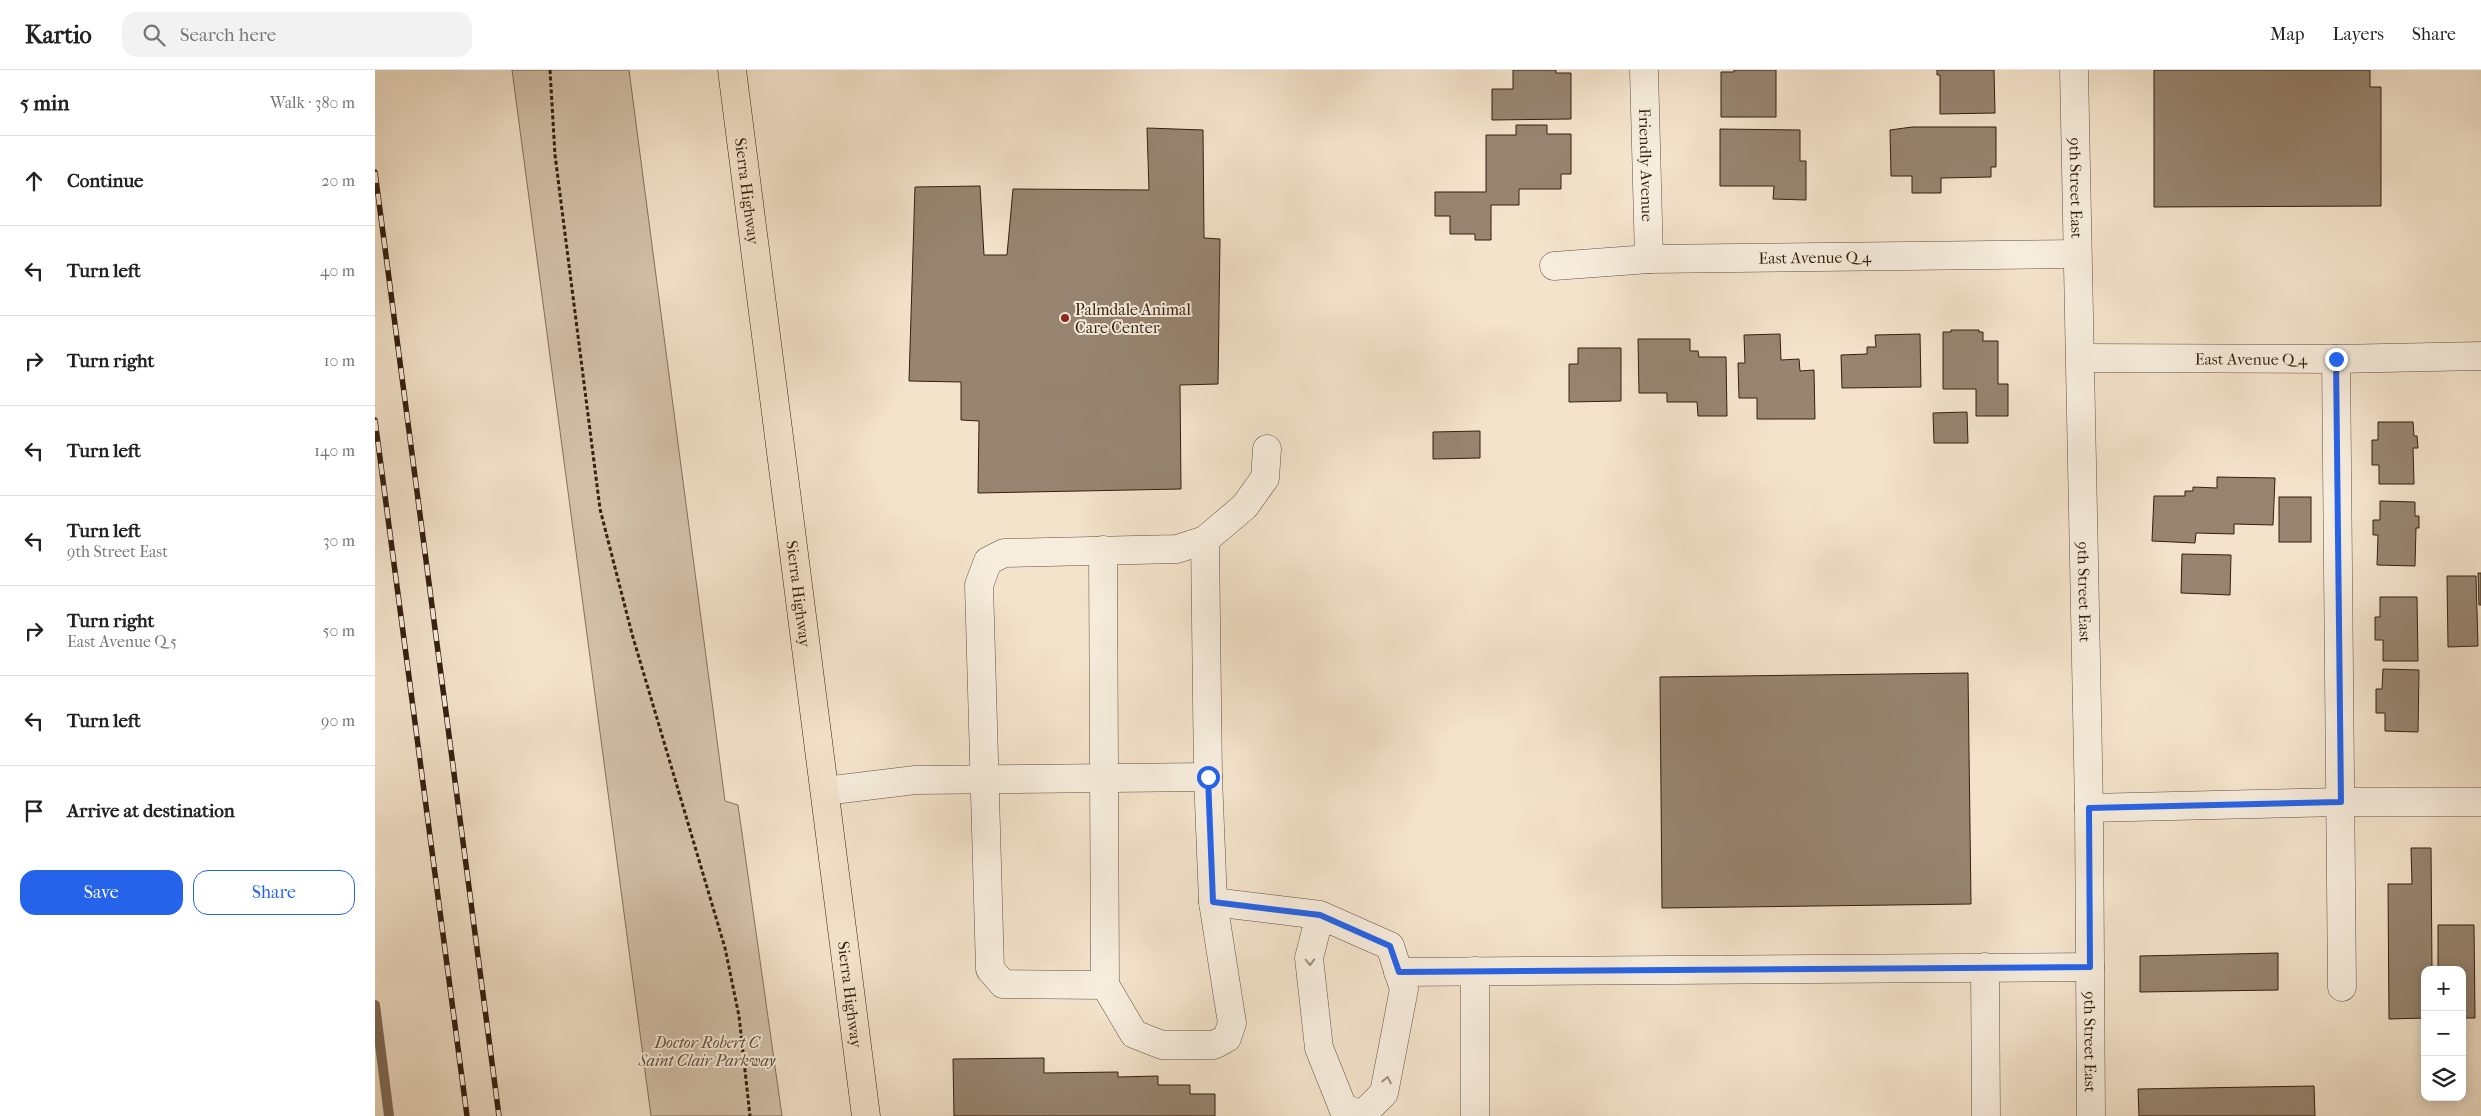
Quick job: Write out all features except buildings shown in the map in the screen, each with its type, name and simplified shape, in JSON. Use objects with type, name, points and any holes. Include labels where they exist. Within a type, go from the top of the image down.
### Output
[{"type":"main road","name":"Sierra Highway","points":[[732,70],[866,1116]]},
{"type":"street","name":"Friendly Avenue","points":[[1645,70],[1649,259]]},
{"type":"street","name":"9th Street East","points":[[2074,70],[2089,808],[2091,1116]]},
{"type":"street","name":"East Avenue Q 4","points":[[1554,266],[1649,259],[2077,254]]},
{"type":"street","name":"East Avenue Q 4","points":[[2081,358],[2336,359],[2481,356]]},
{"type":"street","points":[[2336,359],[2342,988]]},
{"type":"street","points":[[1105,985],[1003,984],[990,969],[983,778],[979,584],[988,561],[1004,553],[1177,549],[1205,540],[1245,506],[1265,478],[1267,449]]},
{"type":"street","points":[[1103,550],[1105,985],[1134,1034],[1162,1045],[1214,1045],[1227,1038],[1232,1023],[1213,902],[1208,777],[1205,540]]},
{"type":"street","points":[[825,791],[915,780],[1208,777]]},
{"type":"street","points":[[2089,808],[2341,802],[2481,802]]},
{"type":"street","points":[[1213,902],[1320,915],[1390,946],[1404,989],[1384,1093],[1362,1115],[1343,1108],[1319,1048],[1309,958],[1320,915]]},
{"type":"street","points":[[1985,967],[1986,1116]]},
{"type":"street","points":[[1399,972],[2090,967]]},
{"type":"street","points":[[1475,971],[1475,1116]]},
{"type":"path","points":[[550,70],[555,155],[600,509],[635,643],[725,948],[739,1016],[750,1116]]},
{"type":"green space","name":"Doctor Robert C Saint Clair Parkway","points":[[512,70],[629,70],[725,801],[738,805],[782,1116],[651,1116]]},
{"type":"waterway","points":[[375,1005],[389,1116]]},
{"type":"railway","points":[[375,172],[499,1116]]},
{"type":"railway","points":[[375,420],[467,1116]]},
{"type":"place","name":"Palmdale Animal Care Center","points":[[1065,318]]},
{"type":"route","points":[[1208,777],[1213,902],[1320,915],[1390,946],[1399,972],[2090,967],[2089,808],[2341,802],[2336,359]]}]
